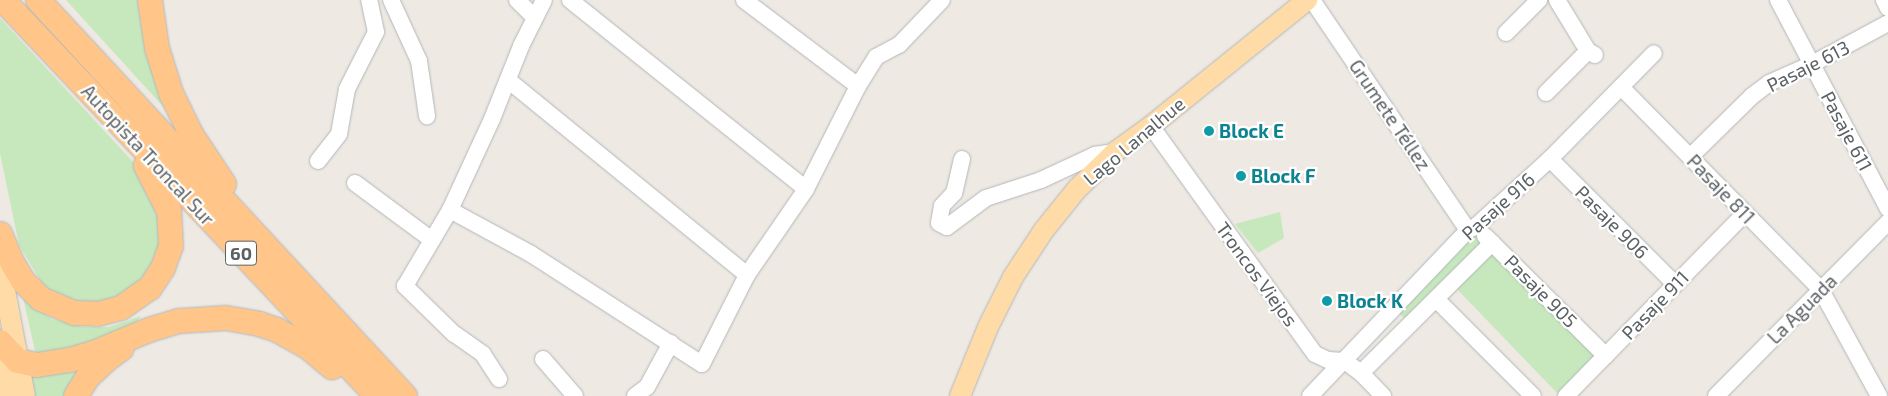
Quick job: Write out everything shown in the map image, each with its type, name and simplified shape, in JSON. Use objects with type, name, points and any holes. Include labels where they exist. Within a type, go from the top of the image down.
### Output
[{"type":"highway","name":"Autopista Troncal Sur","points":[[3,0],[376,396]]},
{"type":"highway","name":"Autopista Troncal Sur","points":[[38,0],[405,396]]},
{"type":"highway","points":[[150,0],[160,57],[171,93],[191,134],[226,188],[288,270]]},
{"type":"highway","points":[[0,234],[13,264],[24,282],[41,298],[62,309],[86,314],[110,312],[132,303],[150,288],[168,258],[172,234],[169,210],[148,169],[106,110]]},
{"type":"highway","points":[[0,342],[9,356],[37,365],[70,360],[96,352],[149,330],[179,321],[210,318],[259,324],[277,330],[309,348],[362,396]]},
{"type":"highway","points":[[76,396],[88,377],[106,360],[149,330]]},
{"type":"main road","name":"Lago Lanalhue","points":[[960,396],[1000,302],[1028,253],[1060,209],[1115,152],[1151,126],[1307,0]]},
{"type":"main road","points":[[0,264],[9,356],[8,396]]},
{"type":"main road","points":[[9,356],[25,396]]},
{"type":"street","points":[[318,161],[339,134],[347,89],[376,32],[369,0]]},
{"type":"street","points":[[391,0],[419,61],[427,116]]},
{"type":"street","points":[[517,0],[535,18]]},
{"type":"street","points":[[499,379],[483,354],[454,334],[405,286],[450,210],[544,0]]},
{"type":"street","points":[[570,0],[806,189]]},
{"type":"street","points":[[744,0],[858,86]]},
{"type":"street","points":[[450,210],[531,254],[702,364],[747,275],[806,189],[858,86],[876,57],[899,45],[942,0]]},
{"type":"street","name":"Grumete Téllez","points":[[1312,0],[1472,228]]},
{"type":"street","points":[[1506,33],[1539,0]]},
{"type":"street","points":[[1546,93],[1591,53],[1557,0]]},
{"type":"street","name":"Pasaje 611","points":[[1778,0],[1888,209]]},
{"type":"street","points":[[1884,0],[1888,8]]},
{"type":"street","name":"Pasaje 613","points":[[1690,157],[1752,96],[1768,83],[1812,64],[1888,23]]},
{"type":"street","name":"Pasaje 916","points":[[1310,396],[1472,228],[1550,159],[1654,53]]},
{"type":"street","points":[[508,80],[747,275]]},
{"type":"street","name":"Pasaje 811","points":[[1621,87],[1744,214],[1821,290],[1879,396]]},
{"type":"street","name":"Troncos Viejos","points":[[1151,126],[1315,354],[1328,360],[1344,361],[1361,373],[1383,396]]},
{"type":"street","points":[[962,159],[954,193],[942,206],[939,223],[947,227],[986,198],[1041,180],[1094,155],[1115,152]]},
{"type":"street","name":"Pasaje 906","points":[[1550,159],[1675,284]]},
{"type":"street","points":[[355,183],[432,240]]},
{"type":"street","name":"Pasaje 911","points":[[1566,396],[1744,214]]},
{"type":"street","name":"La Aguada","points":[[1716,396],[1888,222]]},
{"type":"street","name":"Pasaje 905","points":[[1472,228],[1492,243],[1606,356]]},
{"type":"street","name":"Pasaje 916","points":[[1361,373],[1492,243]]},
{"type":"street","points":[[1436,299],[1532,396]]},
{"type":"street","points":[[635,396],[647,387],[671,343]]},
{"type":"street","points":[[543,359],[575,396]]},
{"type":"green space","points":[[66,0],[145,0],[179,124]]},
{"type":"green space","points":[[0,18],[134,163],[158,206],[161,241],[152,274],[127,296],[98,306],[67,302],[43,285],[19,245],[0,153]]},
{"type":"green space","points":[[1280,212],[1284,238],[1258,253],[1235,224]]},
{"type":"green space","points":[[1475,234],[1483,242],[1407,321],[1398,312]]},
{"type":"green space","points":[[1492,250],[1596,353],[1558,394],[1455,287]]},
{"type":"green space","points":[[23,297],[52,319],[84,327],[109,327],[141,316],[128,334],[42,358],[35,351]]},
{"type":"green space","points":[[70,371],[82,373],[66,396],[34,396],[30,376]]},
{"type":"place","name":"Block E","points":[[1209,131]]},
{"type":"place","name":"Block F","points":[[1241,176]]},
{"type":"place","name":"Block K","points":[[1327,301]]}]
